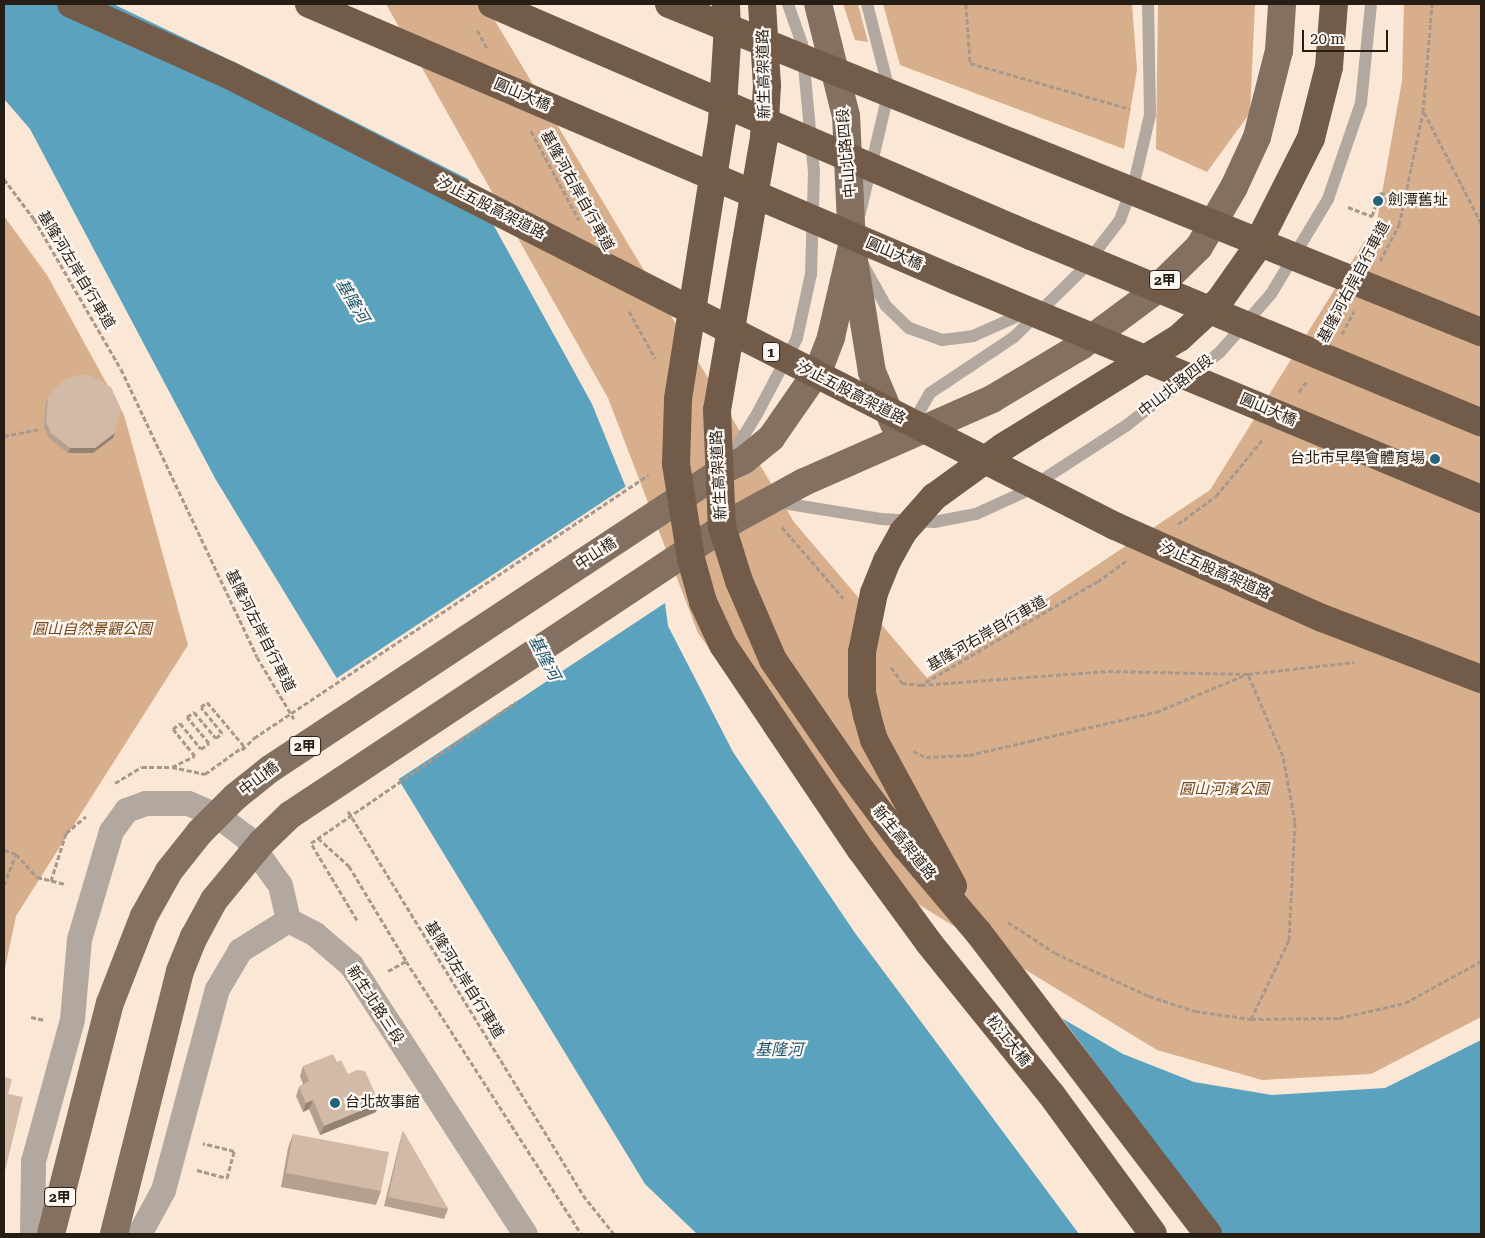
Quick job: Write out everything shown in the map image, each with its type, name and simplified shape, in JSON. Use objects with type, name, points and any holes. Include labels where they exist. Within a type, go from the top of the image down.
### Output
[{"type":"highway","name":"汐止五股高架道路","points":[[71,4],[229,75],[1115,526],[1322,618],[1481,679]]},
{"type":"highway","name":"圓山大橋","points":[[309,4],[955,280],[1481,499]]},
{"type":"highway","points":[[668,4],[1481,332]]},
{"type":"highway","points":[[701,4],[716,66],[722,121]]},
{"type":"highway","points":[[722,121],[727,42],[726,4]]},
{"type":"highway","name":"新生高架道路","points":[[762,4],[768,85],[764,138],[717,410],[722,527],[739,582],[773,660],[826,739],[905,846],[989,924]]},
{"type":"highway","points":[[1208,1234],[989,924],[874,740],[862,694],[862,652],[866,620],[887,561],[903,532],[934,497],[966,473],[1180,338],[1220,300],[1254,253],[1310,138],[1329,67],[1334,4]]},
{"type":"highway","points":[[482,12],[1481,422]]},
{"type":"highway","name":"松江大橋","points":[[722,121],[678,400],[676,464],[688,540],[703,602],[724,645],[861,850],[929,943],[1050,1094],[1153,1234]]},
{"type":"main road","name":"中山北路四段","points":[[719,472],[744,460],[770,438],[819,369],[831,337],[852,246],[846,116],[818,4]]},
{"type":"main road","name":"2甲","points":[[114,1234],[183,962],[214,900],[262,842],[290,815],[736,519],[804,482],[992,399],[1081,346],[1151,294],[1199,247],[1234,187],[1256,137],[1279,51],[1282,4]]},
{"type":"main road","points":[[852,246],[872,372],[884,405],[904,439]]},
{"type":"main road","name":"中山橋","points":[[51,1234],[110,1003],[144,916],[169,871],[200,832],[235,797],[270,769],[719,472]]},
{"type":"street","points":[[32,1234],[33,1161],[72,1019],[79,939],[111,831],[126,810],[145,803],[164,801],[188,803],[218,816],[245,836],[280,885],[288,920],[240,950],[217,989],[162,1190],[139,1234]]},
{"type":"street","name":"新生北路三段","points":[[288,920],[314,934],[351,965],[525,1234]]},
{"type":"lane","points":[[719,472],[758,414],[797,338],[812,274],[814,172],[802,44],[788,4]]},
{"type":"lane","points":[[867,4],[889,90],[852,246],[886,306],[909,328],[942,340],[973,336],[1008,318],[1041,308]]},
{"type":"lane","points":[[904,439],[930,392],[1014,337],[1041,308],[1080,272],[1120,220],[1136,179],[1150,115],[1148,4]]},
{"type":"lane","name":"中山北路四段","points":[[771,501],[881,519],[934,522],[976,514],[1022,492],[1127,425],[1220,352],[1271,294],[1328,199],[1361,103],[1371,4]]},
{"type":"path","points":[[966,4],[970,63],[1150,115]]},
{"type":"path","name":"基隆河右岸自行車道","points":[[1376,268],[1398,225],[1405,198],[1423,112],[1432,4]]},
{"type":"path","points":[[482,12],[490,54]]},
{"type":"path","points":[[1423,112],[1481,223]]},
{"type":"path","name":"基隆河右岸自行車道","points":[[530,129],[582,225]]},
{"type":"path","name":"基隆河左岸自行車道","points":[[4,179],[34,219],[121,369],[257,656],[296,723]]},
{"type":"path","points":[[1348,207],[1372,216],[1380,193],[1405,198]]},
{"type":"path","points":[[625,303],[658,363]]},
{"type":"path","name":"基隆河右岸自行車道","points":[[1340,338],[1358,303]]},
{"type":"path","points":[[1295,397],[1312,375]]},
{"type":"path","points":[[4,436],[41,429]]},
{"type":"path","points":[[1169,530],[1216,496],[1266,434]]},
{"type":"path","points":[[244,746],[242,750],[254,738],[657,469]]},
{"type":"path","name":"基隆河右岸自行車道","points":[[1130,559],[1098,582],[921,685],[1108,671],[1248,674]]},
{"type":"path","points":[[908,749],[926,757],[969,755],[1156,712],[1248,674],[1283,756],[1295,822],[1289,940],[1251,1020]]},
{"type":"path","points":[[195,756],[172,729],[180,723],[201,749],[209,743],[187,717],[194,712],[216,738],[222,732],[201,707],[207,702],[244,746]]},
{"type":"path","points":[[172,768],[205,774],[244,746]]},
{"type":"path","name":"基隆河左岸自行車道","points":[[345,806],[583,1195],[614,1234]]},
{"type":"path","points":[[357,920],[312,843],[318,838],[349,866],[406,961],[581,1234]]},
{"type":"path","points":[[4,850],[16,854],[37,878],[52,881]]},
{"type":"path","points":[[4,885],[16,854]]},
{"type":"path","points":[[989,924],[1149,996],[1195,1011],[1251,1020],[1339,1018],[1405,1003],[1481,961]]},
{"type":"path","points":[[197,1170],[227,1178],[234,1152],[200,1142]]},
{"type":"green space","name":"圓山河濱公園","points":[[386,4],[485,4],[794,522],[927,678],[1210,490],[1377,221],[1402,81],[1404,4],[1481,4],[1481,1017],[1371,1074],[1262,1080],[1157,1050],[872,876],[698,633],[608,398]]},
{"type":"green space","points":[[843,4],[858,4],[868,42],[855,40]]},
{"type":"green space","points":[[883,4],[1132,4],[1137,70],[1124,149],[900,65]]},
{"type":"green space","points":[[1158,4],[1255,4],[1250,113],[1207,172],[1156,149]]},
{"type":"green space","name":"圓山自然景觀公園","points":[[4,216],[47,275],[124,415],[188,645],[16,916],[4,973]]},
{"type":"water","name":"基隆河","points":[[4,4],[372,4],[592,404],[686,635],[865,887],[993,978],[1123,1054],[1194,1082],[1272,1095],[1385,1088],[1481,1040],[1481,1234],[697,1234],[645,1184],[216,480],[30,129],[4,99]]},
{"type":"pier","points":[[113,4],[372,4],[470,180],[274,81]]},
{"type":"pier","points":[[628,485],[688,633],[866,885],[994,976],[1059,1014],[1222,1234],[1079,1234],[855,933],[733,752],[668,626],[665,603],[396,781],[334,680]]},
{"type":"building","points":[[77,375],[89,375],[111,387],[121,409],[115,433],[95,448],[70,448],[51,433],[46,422],[48,397],[65,379]]},
{"type":"building","name":"台北故事館","points":[[333,1054],[337,1062],[341,1060],[348,1074],[357,1070],[365,1071],[379,1103],[324,1126],[313,1100],[306,1103],[299,1087],[309,1081],[303,1066]]},
{"type":"building","points":[[4,1077],[12,1079],[8,1094],[23,1097],[4,1175]]},
{"type":"building","points":[[403,1131],[448,1209],[388,1197]]},
{"type":"building","points":[[293,1134],[389,1152],[381,1191],[286,1173]]},
{"type":"place","name":"劍潭舊址","points":[[1378,201]]},
{"type":"place","name":"台北市早學會體育場","points":[[1435,459]]},
{"type":"place","name":"台北故事館","points":[[335,1103]]}]
